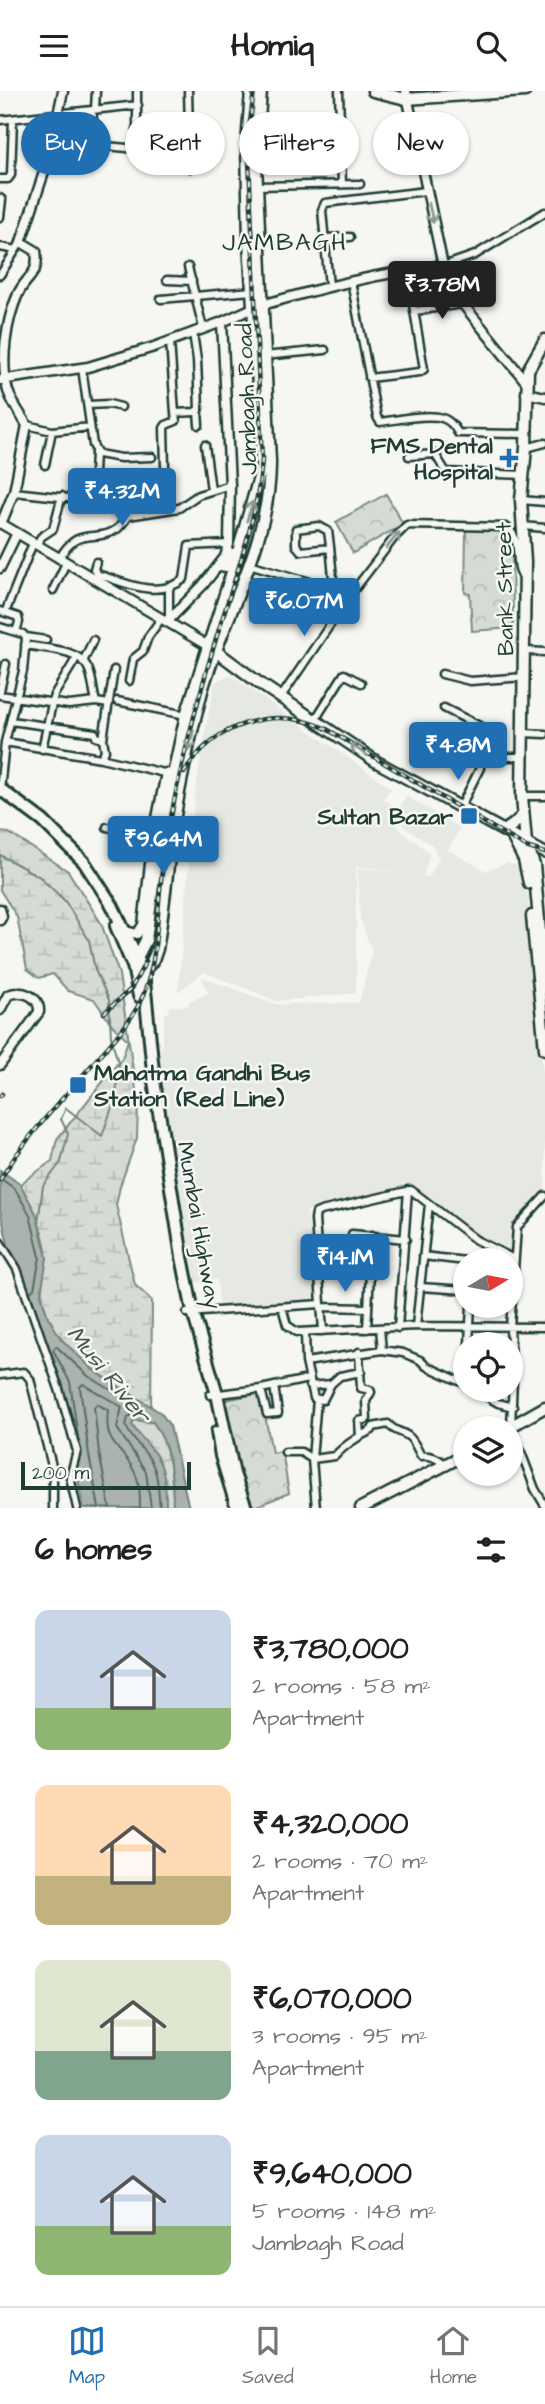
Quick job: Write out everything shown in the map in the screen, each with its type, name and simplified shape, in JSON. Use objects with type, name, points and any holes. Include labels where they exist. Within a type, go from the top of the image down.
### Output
[{"type":"highway","name":"Mumbai Highway","points":[[0,789],[43,821],[84,862],[126,931],[137,967],[190,1313],[246,1508]]},
{"type":"highway","name":"Mumbai Highway","points":[[0,799],[47,832],[79,866],[110,913],[137,967]]},
{"type":"highway","name":"Mumbai Highway","points":[[213,1394],[221,1456],[237,1508]]},
{"type":"main road","points":[[251,91],[247,145],[249,242],[252,291],[258,306],[264,476],[240,541],[212,649],[377,762],[545,853]]},
{"type":"main road","name":"Jambagh Road","points":[[137,967],[146,940],[169,774],[186,715],[260,533],[264,476],[264,356],[258,306],[257,186],[261,91]]},
{"type":"main road","points":[[373,91],[406,95],[525,91]]},
{"type":"main road","name":"Bank Street","points":[[545,340],[528,370],[526,448],[521,500],[525,579],[522,796],[526,843],[534,865],[542,920],[545,986]]},
{"type":"main road","points":[[227,588],[242,582]]},
{"type":"main road","name":"Jambagh Road","points":[[137,967],[152,963],[157,949],[182,777],[212,649]]},
{"type":"main road","points":[[508,833],[523,814]]},
{"type":"main road","points":[[508,833],[524,860],[529,876],[545,1049]]},
{"type":"main road","points":[[523,1422],[545,1407]]},
{"type":"main road","points":[[523,1424],[545,1414]]},
{"type":"main road","points":[[361,1508],[453,1462]]},
{"type":"main road","points":[[375,1508],[453,1468]]},
{"type":"street","points":[[60,112],[63,91]]},
{"type":"street","points":[[96,91],[95,142],[98,146],[133,149],[137,149],[138,143],[137,91]]},
{"type":"street","points":[[188,91],[189,112]]},
{"type":"street","points":[[339,91],[342,184]]},
{"type":"street","points":[[406,95],[443,266],[453,292],[527,388],[545,397]]},
{"type":"street","points":[[80,112],[138,105]]},
{"type":"street","points":[[0,120],[21,118]]},
{"type":"street","points":[[0,179],[8,179],[11,175],[13,119]]},
{"type":"street","points":[[0,275],[18,246],[37,199],[43,175]]},
{"type":"street","points":[[257,186],[360,184]]},
{"type":"street","points":[[329,286],[321,210],[325,203],[426,191]]},
{"type":"street","points":[[0,198],[0,217]]},
{"type":"street","points":[[3,379],[82,368],[193,333],[258,306],[351,281],[405,270],[443,266],[475,255],[545,212]]},
{"type":"street","points":[[324,238],[350,236]]},
{"type":"street","points":[[0,247],[18,246],[36,251],[38,262],[35,271],[19,292],[9,322],[3,379],[27,425],[14,492],[1,523],[212,649]]},
{"type":"street","points":[[188,267],[203,328]]},
{"type":"street","points":[[167,280],[192,281]]},
{"type":"street","points":[[351,281],[376,417],[380,422],[432,417],[443,418],[454,426],[458,433],[526,434]]},
{"type":"street","points":[[369,378],[420,372],[424,369],[410,287]]},
{"type":"street","points":[[161,299],[252,291]]},
{"type":"street","points":[[415,311],[462,304]]},
{"type":"street","points":[[0,318],[9,322]]},
{"type":"street","points":[[130,681],[133,659],[143,651],[148,637],[203,585],[218,566],[229,544],[230,485],[222,322]]},
{"type":"street","points":[[193,333],[197,360],[199,425]]},
{"type":"street","points":[[165,466],[164,428],[176,421],[170,341]]},
{"type":"street","points":[[264,356],[325,350]]},
{"type":"street","points":[[82,368],[90,427],[98,454],[138,459],[152,457]]},
{"type":"street","points":[[89,405],[109,404],[121,407]]},
{"type":"street","points":[[175,413],[198,411]]},
{"type":"street","points":[[27,425],[52,431],[90,427]]},
{"type":"street","points":[[45,465],[52,431]]},
{"type":"street","points":[[526,448],[545,443]]},
{"type":"street","points":[[205,445],[211,490]]},
{"type":"street","points":[[93,500],[96,449]]},
{"type":"street","points":[[409,456],[435,454],[446,473],[524,475]]},
{"type":"street","points":[[52,590],[71,542],[90,534],[97,535],[118,529],[128,516],[179,508],[211,490],[230,485]]},
{"type":"street","points":[[14,492],[125,501],[128,516]]},
{"type":"street","points":[[16,632],[19,618],[3,612],[34,544],[53,529],[62,496]]},
{"type":"street","points":[[521,500],[545,502]]},
{"type":"street","points":[[281,697],[351,594],[400,531],[413,524],[506,527],[515,537],[519,572],[525,579]]},
{"type":"street","points":[[330,548],[301,551],[296,545],[296,529],[304,526],[325,527],[328,531],[330,548],[334,589]]},
{"type":"street","points":[[522,526],[545,528]]},
{"type":"street","points":[[0,569],[17,533]]},
{"type":"street","points":[[218,566],[229,565],[240,541]]},
{"type":"street","points":[[96,562],[94,569],[97,574],[115,577],[136,588],[169,586],[184,579],[189,546],[229,544]]},
{"type":"street","points":[[249,564],[351,594]]},
{"type":"street","points":[[166,620],[169,586]]},
{"type":"street","points":[[0,627],[26,637],[46,640]]},
{"type":"street","points":[[0,789],[3,745],[23,671],[26,637]]},
{"type":"street","points":[[83,662],[93,639]]},
{"type":"street","points":[[25,645],[77,657],[88,668],[96,702]]},
{"type":"street","points":[[525,651],[545,652]]},
{"type":"street","points":[[42,749],[52,703],[62,678],[77,657]]},
{"type":"street","points":[[6,664],[0,693],[16,698],[69,705],[96,702],[109,704]]},
{"type":"street","points":[[101,758],[105,751],[103,739],[114,670]]},
{"type":"street","points":[[315,720],[344,674],[361,683]]},
{"type":"street","points":[[442,674],[470,681],[525,677]]},
{"type":"street","points":[[117,701],[186,715]]},
{"type":"street","points":[[444,708],[494,732],[496,738],[487,757],[522,757]]},
{"type":"street","points":[[10,721],[95,733],[96,737],[103,739]]},
{"type":"street","points":[[523,733],[545,734]]},
{"type":"street","points":[[3,745],[101,758],[169,774],[153,838],[143,925],[137,934],[126,931]]},
{"type":"street","points":[[460,808],[480,768]]},
{"type":"street","points":[[522,796],[545,796]]},
{"type":"street","points":[[107,827],[153,838]]},
{"type":"street","points":[[0,909],[0,920]]},
{"type":"street","points":[[0,1010],[8,995],[20,992],[32,996],[40,1007],[0,1065]]},
{"type":"street","points":[[398,1328],[408,1190]]},
{"type":"street","points":[[323,1331],[316,1213],[408,1190],[414,1191],[476,1240],[491,1248]]},
{"type":"street","points":[[515,1248],[517,1227],[545,1196]]},
{"type":"street","points":[[416,1325],[429,1204]]},
{"type":"street","points":[[352,1234],[406,1239]]},
{"type":"street","points":[[367,1329],[372,1235]]},
{"type":"street","points":[[0,1242],[18,1269],[59,1389],[77,1451],[70,1477],[78,1508]]},
{"type":"street","points":[[423,1257],[453,1260]]},
{"type":"street","points":[[420,1287],[453,1289]]},
{"type":"street","points":[[190,1313],[321,1305],[368,1308]]},
{"type":"street","points":[[282,1307],[283,1319],[290,1329],[305,1333],[416,1325],[545,1327]]},
{"type":"street","points":[[470,1318],[470,1332]]},
{"type":"street","points":[[510,1332],[511,1318]]},
{"type":"street","points":[[380,1329],[382,1350]]},
{"type":"street","points":[[305,1333],[306,1362],[314,1398],[323,1400],[331,1384],[340,1376],[361,1372]]},
{"type":"street","points":[[306,1362],[382,1350],[403,1353],[453,1378]]},
{"type":"street","points":[[359,1352],[361,1388],[371,1392],[366,1401],[367,1419],[359,1421],[360,1436]]},
{"type":"street","points":[[0,1375],[24,1372],[30,1379],[53,1469],[53,1508]]},
{"type":"street","points":[[213,1394],[309,1383],[331,1384]]},
{"type":"street","points":[[261,1389],[267,1413],[278,1413],[275,1386]]},
{"type":"street","points":[[316,1508],[312,1459],[317,1399]]},
{"type":"street","points":[[496,1402],[513,1407]]},
{"type":"street","points":[[512,1416],[513,1402]]},
{"type":"street","points":[[285,1452],[301,1452],[312,1459],[335,1456],[341,1448],[347,1447],[373,1427],[388,1424],[394,1430],[406,1434],[421,1456],[430,1455],[447,1466]]},
{"type":"street","points":[[523,1459],[545,1506]]},
{"type":"street","points":[[536,1490],[545,1486]]},
{"type":"shaded area","points":[[230,675],[391,788],[383,799],[395,807],[394,818],[399,829],[430,853],[423,876],[429,877],[439,859],[432,845],[404,827],[395,815],[406,796],[460,828],[448,850],[486,871],[507,863],[522,867],[527,885],[545,1098],[545,1192],[514,1228],[512,1248],[502,1248],[467,1230],[412,1187],[307,1211],[318,1302],[219,1305],[217,1279],[191,1283],[158,1077],[165,1014],[169,1012],[170,1006],[187,1006],[190,1001],[208,993],[202,977],[275,1004],[359,1003],[372,951],[360,919],[358,868],[402,873],[356,866],[356,993],[277,1001],[204,972],[178,992],[195,794],[215,682]]},
{"type":"green space","points":[[386,494],[403,524],[353,553],[336,522]]},
{"type":"green space","points":[[466,530],[512,532],[513,628],[472,631],[470,594],[465,593]]},
{"type":"green space","points":[[0,832],[9,833],[68,871],[101,923],[119,974],[138,1104],[137,1138],[116,1205],[135,1285],[152,1301],[151,1407],[100,1374],[70,1349],[48,1316],[42,1296],[46,1250],[42,1231],[20,1184],[52,1161],[57,1139],[122,1058],[128,1040],[112,1025],[94,999],[68,991],[53,974],[39,978],[27,969],[17,917],[0,890]]},
{"type":"green space","points":[[261,1393],[272,1453],[282,1451],[289,1493],[252,1508],[233,1459],[220,1401]]},
{"type":"green space","points":[[134,1420],[153,1422],[164,1441],[171,1474],[173,1508],[166,1508],[164,1476],[132,1425]]},
{"type":"water","points":[[0,1170],[20,1184],[36,1213],[47,1257],[41,1294],[47,1315],[61,1339],[93,1370],[161,1413],[170,1426],[189,1508],[173,1508],[170,1463],[159,1431],[153,1422],[134,1420],[132,1425],[160,1463],[165,1482],[166,1508],[84,1508],[73,1457],[63,1384],[32,1321],[19,1287],[8,1244],[0,1210]]},
{"type":"waterway","points":[[0,855],[40,877],[65,901],[89,940],[95,970],[109,1000],[111,1037],[119,1066],[116,1096],[102,1136],[66,1108],[61,1119],[68,1134],[61,1162],[43,1186],[38,1222]]},
{"type":"railway","points":[[0,1180],[33,1133],[124,1027],[145,992],[153,961],[165,850],[176,789],[216,639],[250,528],[262,460],[248,137],[254,91]]},
{"type":"railway","points":[[184,773],[196,756],[227,731],[265,719],[305,721],[325,728],[526,847],[545,853]]},
{"type":"railway","points":[[104,1013],[131,989],[146,961]]},
{"type":"place","name":"FMS Dental Hospital","points":[[509,458]]},
{"type":"place","name":"Sultan Bazar","points":[[469,816]]},
{"type":"place","name":"Mahatma Gandhi Bus Station (Red Line)","points":[[78,1085]]},
{"type":"district","name":"JAMBAGH","points":[[285,242]]},
{"type":"water label","name":"Musi River","points":[[109,1374]]}]
